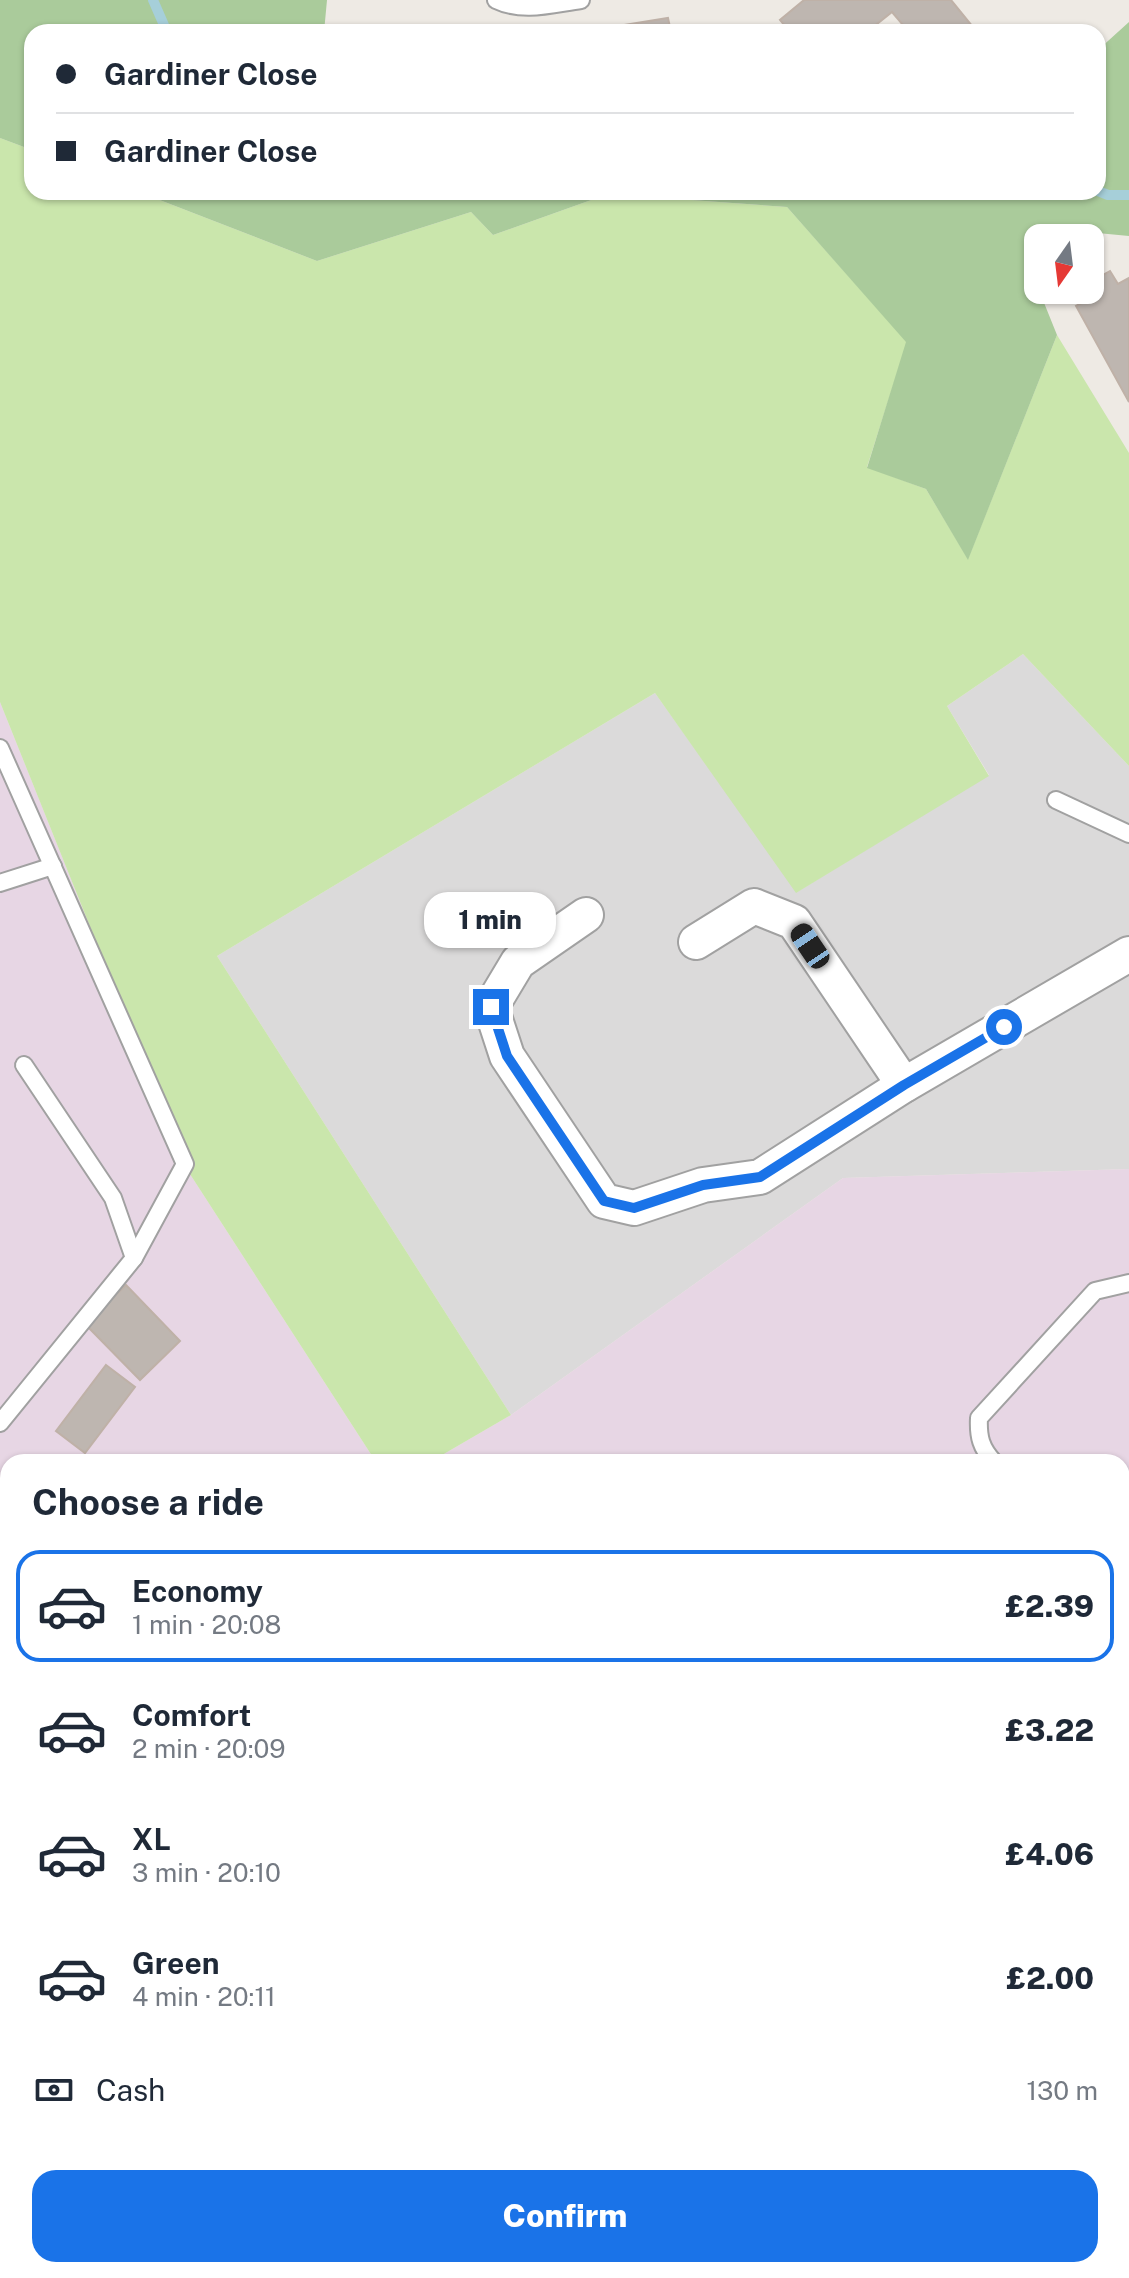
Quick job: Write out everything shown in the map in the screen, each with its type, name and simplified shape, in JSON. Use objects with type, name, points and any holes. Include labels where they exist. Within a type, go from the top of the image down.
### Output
[{"type":"street","points":[[696,942],[754,906],[794,922],[904,1085]]},
{"type":"street","points":[[586,915],[518,962],[491,1007],[507,1056],[604,1201],[634,1208],[703,1185],[760,1177],[904,1085],[1129,954]]},
{"type":"lane","points":[[496,0],[511,7],[529,7],[581,0]]},
{"type":"lane","points":[[0,748],[185,1164],[134,1258],[0,1423]]},
{"type":"lane","points":[[1056,800],[1129,834]]},
{"type":"lane","points":[[0,883],[53,866]]},
{"type":"lane","points":[[24,1065],[113,1198],[134,1258]]},
{"type":"lane","points":[[986,1454],[978,1437],[979,1418],[1095,1291],[1125,1281],[1129,1283]]},
{"type":"shaded area","points":[[1023,654],[1129,766],[1129,1169],[843,1178],[511,1415],[217,956],[655,693],[797,892],[989,775],[947,706]]},
{"type":"shaded area","points":[[0,702],[188,1171],[371,1454],[0,1454]]},
{"type":"shaded area","points":[[1129,1169],[1129,1454],[444,1454],[511,1415],[843,1178]]},
{"type":"green space","points":[[0,0],[327,0],[325,24],[24,24],[24,147],[0,138]]},
{"type":"green space","points":[[1129,22],[1129,236],[1104,234],[1104,224],[1024,224],[1024,304],[1045,304],[1057,335],[968,560],[926,489],[867,468],[906,342],[787,207],[691,200],[1106,200],[1106,43]]},
{"type":"green space","points":[[0,138],[24,147],[24,200],[160,200],[317,261],[471,212],[493,235],[591,200],[691,200],[787,207],[907,342],[867,467],[926,489],[968,559],[1057,335],[1129,453],[1129,766],[1023,654],[947,706],[989,776],[796,893],[655,693],[217,956],[511,1415],[444,1454],[371,1454],[188,1171],[0,702]]},
{"type":"green space","points":[[160,200],[591,200],[493,235],[471,212],[317,261]]},
{"type":"building","points":[[804,0],[951,0],[970,24],[902,24],[892,12],[877,24],[783,24],[780,20]]},
{"type":"building","points":[[668,18],[669,24],[631,24]]},
{"type":"building","points":[[1110,271],[1118,284],[1129,278],[1129,402],[1076,306],[1104,304],[1104,274]]},
{"type":"building","points":[[126,1285],[180,1341],[140,1380],[85,1324]]},
{"type":"building","points":[[106,1365],[135,1387],[85,1453],[56,1431]]},
{"type":"waterway","points":[[153,0],[164,24]]},
{"type":"waterway","points":[[1106,194],[1129,195]]},
{"type":"route","points":[[491,1007],[507,1056],[604,1201],[634,1208],[703,1185],[760,1177],[904,1085],[1004,1027]]}]
